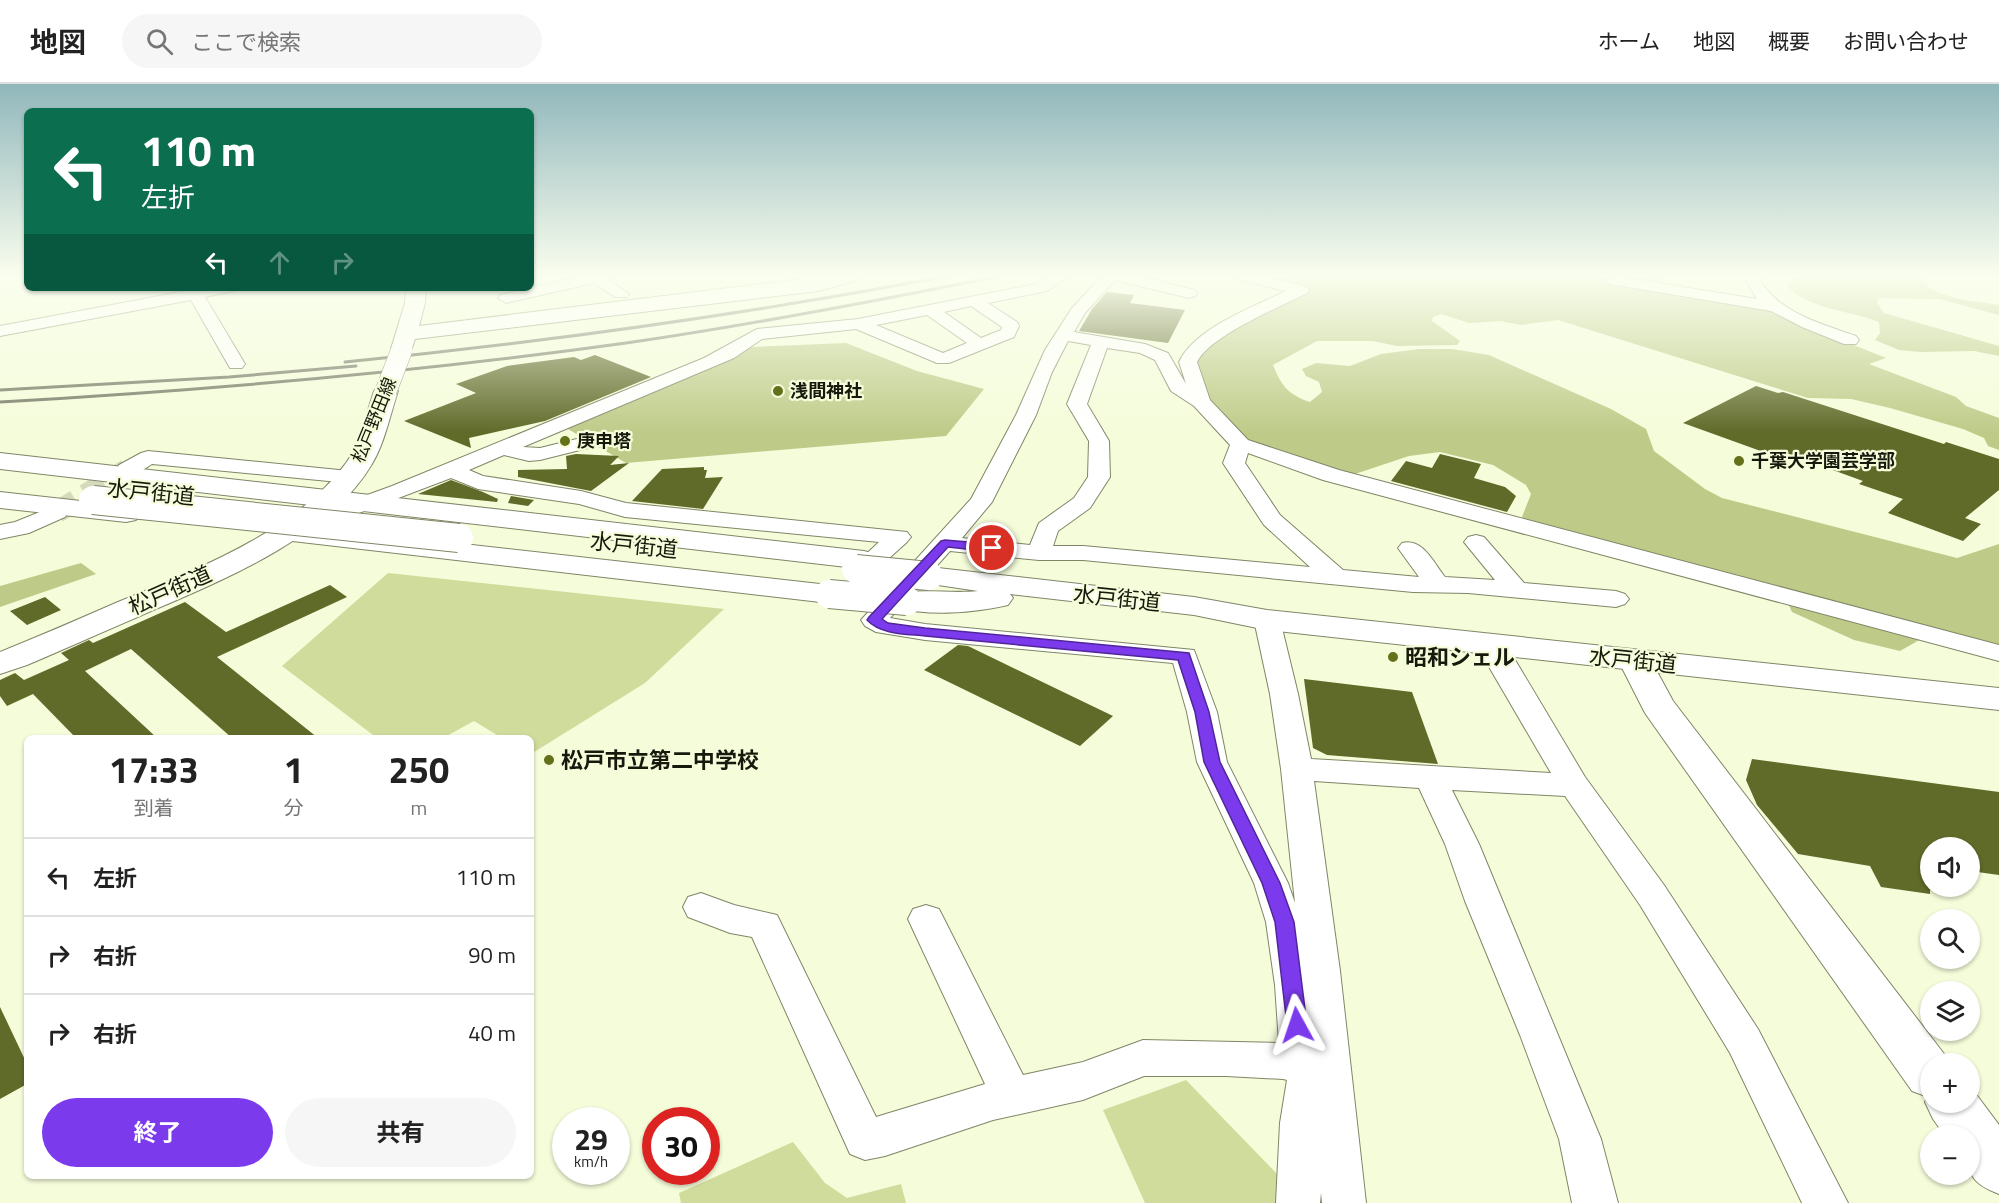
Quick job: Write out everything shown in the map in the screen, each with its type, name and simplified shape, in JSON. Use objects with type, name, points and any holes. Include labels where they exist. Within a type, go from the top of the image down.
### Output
[{"type":"main road","name":"松戸野田線","points":[[329,498],[349,477],[365,452],[407,328]]},
{"type":"main road","points":[[404,342],[504,328]]},
{"type":"main road","points":[[0,461],[370,503],[850,576],[926,576],[953,603],[999,592]]},
{"type":"main road","name":"水戸街道","points":[[0,476],[111,486],[464,533],[850,576]]},
{"type":"main road","name":"水戸街道","points":[[0,490],[111,486]]},
{"type":"main road","name":"松戸街道","points":[[0,664],[190,582],[241,557],[282,533],[329,498]]},
{"type":"main road","points":[[0,500],[282,533],[850,576],[926,576],[999,592]]},
{"type":"main road","name":"水戸街道","points":[[999,592],[1190,618],[1267,620],[1999,699]]},
{"type":"main road","points":[[1635,660],[1658,705],[1920,1061]]},
{"type":"main road","points":[[1959,1113],[1999,1168]]},
{"type":"street","points":[[215,328],[236,364]]},
{"type":"street","points":[[282,533],[370,503],[728,354],[760,331],[799,328]]},
{"type":"street","points":[[868,328],[943,359],[1008,333],[1010,328]]},
{"type":"street","points":[[956,328],[979,344]]},
{"type":"street","points":[[1068,328],[1043,372],[1026,415],[985,495],[926,576],[874,620],[885,626],[925,632],[1184,656],[1202,712],[1212,762],[1271,883],[1284,922],[1294,985],[1344,1203]]},
{"type":"street","points":[[1201,402],[1188,356],[1212,336],[1227,328]]},
{"type":"street","points":[[1820,328],[1850,340]]},
{"type":"street","points":[[1064,335],[1145,349],[1162,357],[1178,387],[1201,402],[1241,444],[1331,475],[1999,652]]},
{"type":"street","points":[[1039,553],[1047,528],[1082,503],[1099,477],[1099,441],[1077,404],[1101,341]]},
{"type":"street","points":[[502,449],[529,455],[593,441]]},
{"type":"street","points":[[1241,444],[1234,464],[1272,520],[1335,576]]},
{"type":"street","points":[[111,486],[148,457],[349,477]]},
{"type":"street","points":[[452,470],[478,483],[581,498],[625,510],[899,537],[850,576]]},
{"type":"street","points":[[0,532],[21,528],[57,512]]},
{"type":"street","points":[[1476,542],[1515,588]]},
{"type":"street","points":[[1410,548],[1437,584]]},
{"type":"street","points":[[926,576],[1039,553],[1083,553],[1413,584],[1515,588],[1616,599]]},
{"type":"street","points":[[1267,620],[1284,694],[1297,769],[1314,1068],[1301,1123],[1298,1203]]},
{"type":"street","points":[[1492,644],[1498,660],[1574,784],[1652,895],[1744,1041],[1826,1203]]},
{"type":"street","points":[[1297,769],[1431,779],[1574,784]]},
{"type":"street","points":[[1431,779],[1462,844],[1580,1139],[1594,1203]]},
{"type":"street","points":[[700,907],[730,919],[764,925],[865,1139],[885,1136],[923,1122],[1012,1096],[1083,1081],[1143,1058],[1283,1061],[1314,1068]]},
{"type":"street","points":[[926,919],[1012,1096]]},
{"type":"green space","points":[[1218,328],[1442,328],[1460,341],[1457,345],[1397,346],[1373,341],[1317,341],[1273,365],[1286,388],[1296,396],[1310,402],[1322,392],[1319,382],[1306,376],[1302,369],[1316,363],[1350,366],[1381,354],[1419,349],[1452,349],[1489,355],[1611,409],[1646,429],[1654,451],[1705,489],[1722,498],[1957,558],[1999,544],[1999,648],[1935,631],[1900,651],[1854,640],[1792,612],[1783,593],[1532,524],[1522,517],[1531,494],[1526,485],[1493,465],[1440,452],[1409,456],[1349,476],[1243,440],[1198,390],[1192,360],[1213,331]]},
{"type":"green space","points":[[1584,328],[1812,328],[1886,358],[1869,364],[1956,397],[1966,406],[1999,418],[1999,450],[1988,446],[1984,438],[1963,429],[1890,408],[1851,399],[1808,398]]},
{"type":"green space","points":[[1880,328],[1937,328],[1999,346],[1999,356],[1974,351],[1899,350],[1875,340],[1880,333]]},
{"type":"green space","points":[[846,343],[917,371],[984,389],[946,436],[626,463],[568,429],[752,347]]},
{"type":"green space","points":[[81,563],[96,574],[0,607],[0,586]]},
{"type":"green space","points":[[388,573],[724,609],[645,683],[534,752],[534,735],[497,735],[474,721],[448,735],[373,735],[282,666]]},
{"type":"green space","points":[[1186,1080],[1280,1177],[1277,1203],[1145,1203],[1103,1110]]},
{"type":"green space","points":[[793,1142],[825,1183],[847,1198],[901,1184],[906,1203],[681,1203],[679,1193],[697,1185],[720,1185],[720,1175]]},
{"type":"building","points":[[1081,328],[1176,328],[1168,343],[1079,331]]},
{"type":"building","points":[[595,355],[651,377],[545,421],[469,438],[471,448],[404,421],[476,393],[456,384],[507,366],[574,357],[581,360]]},
{"type":"building","points":[[1756,386],[1778,393],[1783,392],[1944,444],[1946,442],[1999,459],[1999,490],[1965,518],[1981,524],[1963,541],[1888,513],[1903,499],[1859,484],[1863,481],[1786,453],[1780,458],[1683,423]]},
{"type":"building","points":[[576,454],[619,456],[610,465],[629,463],[591,491],[518,477],[518,470],[567,469],[566,456]]},
{"type":"building","points":[[1440,454],[1481,464],[1474,478],[1505,487],[1516,496],[1507,512],[1391,481],[1406,461],[1432,468]]},
{"type":"building","points":[[704,467],[704,470],[707,470],[705,478],[723,477],[703,509],[632,501],[662,469]]},
{"type":"building","points":[[451,480],[498,499],[497,502],[418,494]]},
{"type":"building","points":[[511,496],[534,500],[528,506],[508,503]]},
{"type":"building","points":[[330,585],[347,597],[217,657],[314,735],[229,735],[131,649],[85,671],[154,735],[73,735],[33,694],[7,706],[0,696],[0,680],[15,673],[24,680],[69,660],[61,653],[89,640],[93,643],[185,602],[226,632]]},
{"type":"building","points":[[45,597],[61,610],[27,625],[10,611]]},
{"type":"building","points":[[958,645],[968,646],[1113,716],[1080,746],[924,670]]},
{"type":"building","points":[[1304,679],[1412,692],[1438,764],[1327,755],[1313,748]]},
{"type":"building","points":[[1752,759],[1999,792],[1999,875],[1980,872],[1980,837],[1920,837],[1920,893],[1881,887],[1870,866],[1798,854],[1757,805],[1746,780]]},
{"type":"building","points":[[0,1007],[24,1058],[24,1086],[0,1099]]},
{"type":"tunnel","points":[[57,512],[127,470]]},
{"type":"railway","points":[[345,362],[629,328]]},
{"type":"railway","points":[[0,402],[157,392],[470,363],[719,328]]},
{"type":"railway","points":[[0,390],[229,377],[356,366]]},
{"type":"place","name":"浅間神社","points":[[778,391]]},
{"type":"place","name":"庚申塔","points":[[565,441]]},
{"type":"place","name":"千葉大学園芸学部","points":[[1739,461]]},
{"type":"place","name":"昭和シェル","points":[[1393,657]]},
{"type":"place","name":"松戸市立第二中学校","points":[[549,760]]},
{"type":"route","points":[[992,548],[945,543],[874,620],[885,626],[925,632],[1184,656],[1202,712],[1212,762],[1271,883],[1284,922],[1294,985],[1297,1025]]}]
